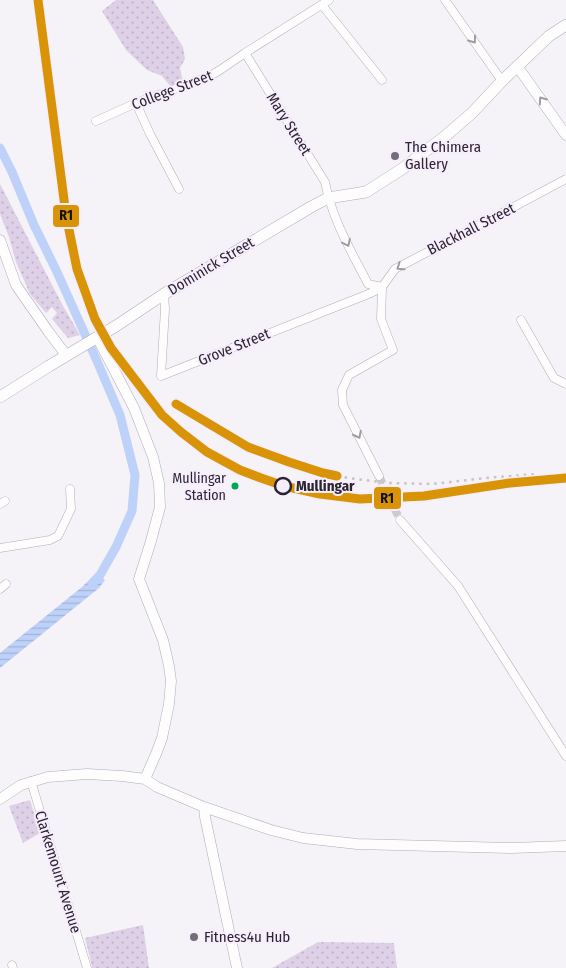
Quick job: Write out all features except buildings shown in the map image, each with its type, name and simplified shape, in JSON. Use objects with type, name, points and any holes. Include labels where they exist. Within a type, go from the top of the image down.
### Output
[{"type":"main road","points":[[328,198],[366,192],[402,169],[472,113],[502,80],[549,36],[566,25]]},
{"type":"main road","name":"Dominick Street","points":[[66,355],[101,335],[164,294],[328,198]]},
{"type":"main road","points":[[0,397],[66,355]]},
{"type":"street","name":"College Street","points":[[96,121],[136,103],[208,77],[329,0]]},
{"type":"street","points":[[445,0],[502,80]]},
{"type":"street","points":[[322,5],[382,80]]},
{"type":"street","name":"Mary Street","points":[[245,53],[325,182],[328,198],[336,219],[368,284],[382,287]]},
{"type":"street","points":[[517,66],[566,135]]},
{"type":"street","points":[[136,103],[150,134],[180,189]]},
{"type":"street","name":"Blackhall Street","points":[[382,287],[395,269],[566,179]]},
{"type":"street","points":[[0,240],[16,285],[66,355]]},
{"type":"street","points":[[379,476],[342,405],[342,390],[349,375],[393,350],[381,318],[382,287]]},
{"type":"street","name":"Grove Street","points":[[164,294],[165,308],[161,376],[382,287]]},
{"type":"street","points":[[521,320],[554,378],[566,384]]},
{"type":"street","points":[[101,335],[134,408],[153,457],[159,483],[160,507],[139,579],[163,640],[171,681],[169,704],[162,738],[145,779]]},
{"type":"street","points":[[0,548],[50,540],[58,536],[71,509],[70,489]]},
{"type":"street","points":[[400,520],[458,586],[566,756]]},
{"type":"street","points":[[0,800],[21,785],[31,781],[48,777],[87,774],[145,779],[158,787],[204,807],[271,830],[303,838],[357,844],[512,848],[566,846]]},
{"type":"street","name":"Clarkemount Avenue","points":[[31,781],[86,965]]},
{"type":"street","points":[[204,807],[236,968]]},
{"type":"shaded area","points":[[116,0],[153,0],[183,47],[185,59],[180,68],[183,82],[171,87],[162,76],[147,70],[126,50],[102,11]]},
{"type":"shaded area","points":[[0,184],[80,335],[68,338],[52,319],[57,313],[52,307],[46,313],[30,294],[16,262],[0,214]]},
{"type":"shaded area","points":[[30,800],[40,833],[23,843],[9,806]]},
{"type":"shaded area","points":[[143,925],[149,968],[92,968],[85,938]]},
{"type":"shaded area","points":[[318,942],[394,943],[397,968],[272,968]]},
{"type":"water","points":[[96,573],[105,580],[99,588],[0,668],[0,653],[82,587]]},
{"type":"waterway","points":[[0,148],[120,415],[135,475],[132,511],[116,547],[100,575],[92,584]]},
{"type":"tunnel","points":[[379,476],[400,520]]},
{"type":"railway","points":[[174,403],[248,447],[323,473],[348,478],[388,483],[433,484],[537,474]]},
{"type":"transit line","name":"R1","points":[[38,0],[66,215],[77,269],[95,319],[111,348],[162,415],[207,452],[240,470],[284,486],[320,494],[360,499],[424,496],[510,483],[566,478]]},
{"type":"transit line","name":"R1","points":[[176,404],[248,447],[289,462],[337,476]]},
{"type":"place","name":"The Chimera Gallery","points":[[395,156]]},
{"type":"place","name":"Mullingar Station","points":[[235,486]]},
{"type":"place","name":"Mullingar","points":[[283,486]]},
{"type":"place","name":"Fitness4u Hub","points":[[194,937]]}]
